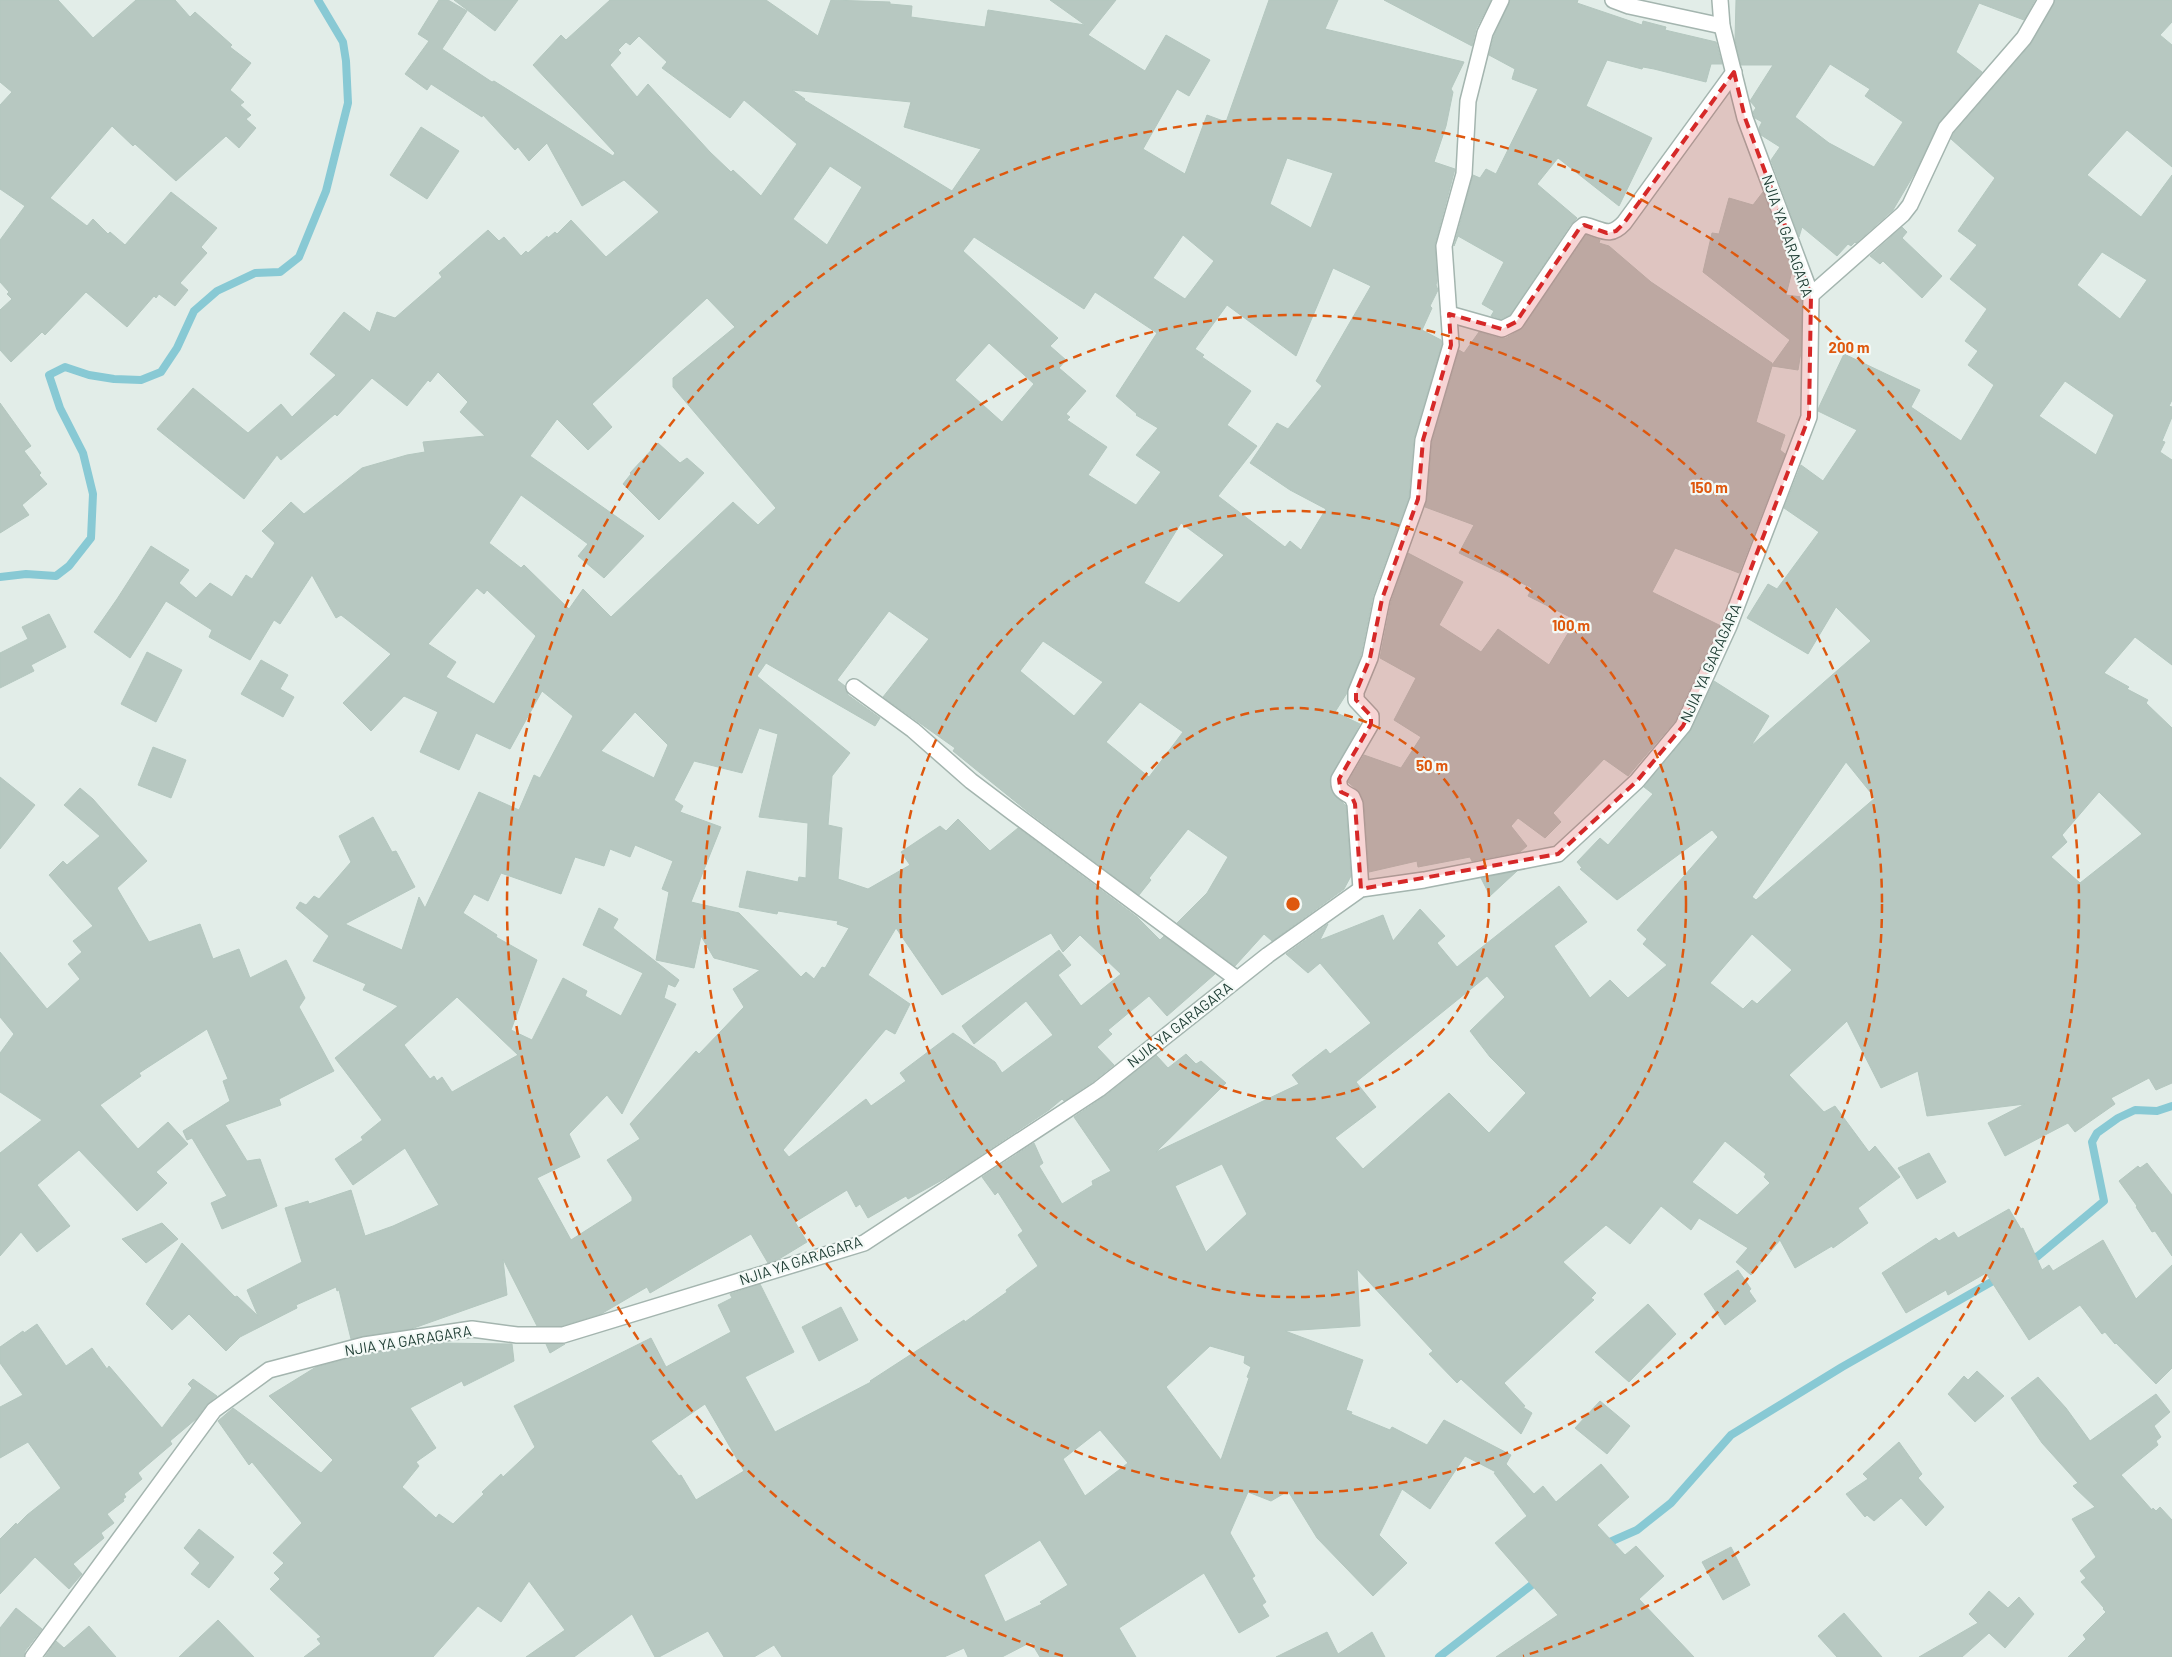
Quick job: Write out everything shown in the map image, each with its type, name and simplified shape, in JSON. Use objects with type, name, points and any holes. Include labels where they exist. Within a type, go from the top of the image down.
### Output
[{"type":"street","points":[[1361,889],[1355,804],[1352,796],[1342,792],[1338,786],[1339,779],[1371,724],[1371,716],[1356,700],[1356,692],[1370,658],[1382,599],[1418,499],[1423,440],[1451,345],[1444,246],[1464,174],[1468,101],[1485,33],[1501,0]]},
{"type":"street","points":[[1613,0],[1629,6],[1722,26]]},
{"type":"street","name":"NJIA YA GARAGARA","points":[[33,1657],[214,1410],[269,1370],[364,1345],[472,1329],[516,1335],[563,1335],[864,1243],[1099,1089],[1268,955],[1361,889],[1424,880],[1558,854],[1637,781],[1683,726],[1729,626],[1809,416],[1811,295],[1745,118],[1722,26],[1720,0]]},
{"type":"street","points":[[1811,295],[1910,205],[1946,128],[2024,38],[2046,0]]},
{"type":"street","points":[[1449,314],[1502,329],[1516,322],[1579,229],[1584,225],[1607,233],[1616,231],[1624,223],[1734,72]]},
{"type":"street","points":[[854,687],[913,730],[998,802],[1237,979]]},
{"type":"highlighted area","points":[[1734,72],[1745,118],[1811,295],[1809,417],[1729,626],[1683,726],[1637,781],[1558,854],[1361,889],[1355,804],[1352,797],[1341,792],[1339,779],[1371,724],[1371,716],[1356,700],[1356,692],[1370,658],[1382,599],[1418,499],[1423,440],[1451,345],[1449,314],[1502,329],[1516,322],[1579,229],[1584,225],[1607,233],[1616,231],[1624,223]]},
{"type":"building","points":[[0,0],[58,0],[93,38],[136,0],[175,0],[190,17],[195,12],[232,45],[230,47],[251,63],[230,90],[244,102],[240,105],[251,115],[246,119],[256,128],[239,148],[226,136],[176,181],[112,126],[50,198],[87,226],[93,219],[108,234],[110,232],[125,245],[171,192],[217,228],[201,247],[207,253],[180,283],[188,290],[175,306],[159,294],[156,298],[154,296],[127,327],[86,292],[45,335],[42,332],[11,362],[0,350],[0,310],[12,299],[7,294],[9,292],[0,282],[0,240],[25,206],[0,189],[0,105],[12,92],[0,82]]},
{"type":"building","points":[[439,0],[448,0],[467,11],[442,49],[613,156],[615,153],[533,65],[561,35],[566,40],[610,0],[766,0],[818,36],[831,0],[890,2],[890,4],[912,6],[911,17],[985,27],[988,10],[1085,25],[1050,0],[1116,0],[1088,35],[1145,71],[1166,35],[1210,60],[1189,96],[1177,89],[1143,149],[1185,174],[1207,115],[1226,122],[1269,0],[1338,0],[1325,29],[1464,62],[1451,89],[1453,92],[1446,126],[1434,162],[1455,169],[1435,244],[1436,285],[1438,290],[1422,330],[1441,340],[1442,344],[1414,438],[1409,497],[1373,596],[1361,655],[1347,693],[1335,712],[1360,724],[1330,779],[1333,793],[1346,806],[1351,876],[1344,889],[1272,941],[1264,934],[1235,966],[1177,923],[1207,893],[1228,857],[1188,829],[1149,878],[1151,880],[1139,895],[1027,811],[953,751],[955,748],[883,697],[929,639],[889,611],[837,680],[845,686],[848,695],[880,718],[875,726],[766,663],[757,676],[850,753],[832,776],[828,825],[842,828],[838,879],[868,889],[910,865],[901,852],[940,826],[946,831],[958,819],[990,851],[1018,828],[1137,917],[1160,940],[1164,936],[1215,974],[1167,1016],[1149,996],[1108,1030],[1112,1034],[1097,1047],[1114,1065],[1094,1081],[1064,1101],[1062,1099],[1049,1110],[951,1175],[908,1199],[906,1196],[868,1218],[860,1204],[856,1207],[847,1190],[795,1222],[807,1242],[779,1259],[768,1263],[751,1234],[650,1293],[647,1287],[601,1314],[562,1326],[537,1326],[503,1259],[507,1295],[411,1329],[351,1339],[339,1290],[337,1291],[336,1287],[296,1305],[297,1308],[240,1337],[226,1351],[189,1314],[172,1330],[146,1304],[182,1243],[235,1297],[237,1296],[258,1316],[247,1290],[302,1262],[285,1208],[308,1201],[309,1204],[351,1190],[365,1236],[393,1226],[439,1205],[405,1148],[353,1185],[335,1159],[363,1140],[361,1137],[382,1120],[335,1058],[398,1006],[363,990],[366,984],[313,961],[329,936],[296,908],[300,902],[306,905],[314,896],[319,899],[351,862],[339,836],[373,817],[392,852],[396,851],[415,887],[345,924],[402,950],[419,897],[425,908],[479,792],[519,810],[534,775],[540,778],[573,716],[542,691],[510,749],[476,733],[459,770],[420,752],[438,712],[404,696],[371,731],[343,703],[391,654],[341,615],[336,618],[312,575],[280,624],[274,620],[250,660],[209,637],[212,630],[166,601],[130,658],[94,632],[151,546],[189,570],[179,583],[196,598],[210,583],[232,597],[246,575],[252,579],[275,543],[262,531],[291,502],[304,514],[362,468],[407,455],[425,452],[423,442],[485,436],[460,412],[468,402],[438,372],[430,382],[428,380],[407,406],[372,378],[337,416],[335,414],[281,460],[277,455],[244,499],[157,429],[193,388],[248,433],[281,404],[292,417],[336,375],[310,354],[344,312],[370,332],[377,312],[395,318],[442,277],[439,273],[488,230],[499,241],[504,237],[521,256],[526,251],[528,253],[547,236],[548,238],[555,232],[557,234],[571,220],[606,257],[659,212],[624,180],[582,206],[547,143],[529,161],[518,147],[515,150],[483,115],[482,117],[431,84],[427,90],[405,74],[429,41],[418,34]],"holes":[[[639,36],[667,62],[662,68],[730,118],[744,100],[797,144],[761,196],[710,152],[648,84],[637,97],[610,65],[621,53],[618,50],[626,42],[630,45]],[[792,90],[911,102],[904,127],[981,149],[952,191],[804,100]],[[1287,158],[1333,173],[1311,228],[1270,204]],[[830,166],[862,187],[827,245],[793,219]],[[1183,235],[1214,261],[1185,299],[1153,278]],[[974,237],[1084,309],[1095,292],[1157,333],[1116,396],[1136,415],[1158,428],[1136,455],[1161,472],[1136,505],[1088,475],[1107,447],[1067,420],[1070,417],[1066,414],[1086,391],[1059,368],[1066,360],[1050,346],[1058,338],[963,251]],[[1333,268],[1371,286],[1316,381],[1322,386],[1288,429],[1277,423],[1250,463],[1290,490],[1326,509],[1301,550],[1290,541],[1285,547],[1218,496],[1257,446],[1227,425],[1251,391],[1202,357],[1204,355],[1195,349],[1227,305],[1296,356]],[[707,298],[735,327],[673,378],[673,387],[776,508],[758,525],[733,502],[611,617],[583,589],[569,609],[524,565],[521,568],[489,543],[521,495],[588,544],[578,556],[604,578],[644,536],[530,456],[557,419],[588,450],[612,427],[592,404]],[[989,343],[1034,384],[1002,422],[955,380]],[[1181,523],[1224,555],[1179,603],[1144,583]],[[477,588],[484,594],[487,590],[536,636],[494,704],[446,677],[456,662],[428,644]],[[1043,641],[1103,682],[1074,716],[1020,671]],[[1140,702],[1183,732],[1149,777],[1106,742]],[[635,712],[668,745],[654,778],[601,751]],[[759,728],[778,734],[759,817],[808,823],[806,878],[799,877],[798,882],[747,871],[739,907],[777,914],[778,911],[838,921],[837,924],[849,928],[825,968],[822,967],[814,979],[806,972],[801,977],[739,913],[691,902],[721,827],[680,812],[683,806],[674,800],[694,761],[742,773]],[[635,845],[673,861],[662,889],[669,892],[656,960],[694,968],[701,936],[714,958],[760,970],[733,989],[744,1007],[699,1054],[696,1051],[630,1124],[640,1139],[607,1160],[632,1197],[632,1201],[571,1240],[537,1178],[580,1157],[569,1134],[607,1095],[622,1114],[676,1004],[664,998],[668,984],[675,987],[679,980],[613,928],[618,919],[599,908],[583,945],[643,973],[621,1016],[585,996],[587,991],[563,978],[532,1040],[511,1030],[537,960],[496,937],[497,935],[463,913],[474,894],[488,901],[501,873],[561,894],[575,857],[604,866],[610,849],[630,857]],[[896,928],[942,995],[1051,933],[1063,952],[1080,935],[1121,974],[1081,1006],[1058,975],[1071,965],[1059,950],[962,1026],[974,1044],[1026,1001],[1053,1035],[1002,1073],[995,1062],[953,1033],[900,1073],[906,1081],[871,1106],[866,1099],[789,1157],[783,1150],[886,1029],[895,1034],[910,1004],[868,975]],[[457,997],[518,1055],[452,1092],[442,1077],[437,1081],[434,1076],[430,1079],[404,1045]]]},
{"type":"building","points":[[454,0],[518,0],[495,31]]},
{"type":"building","points":[[1384,0],[1491,0],[1476,29],[1472,46]]},
{"type":"building","points":[[1510,0],[1578,0],[1577,3],[1642,25],[1643,21],[1666,27],[1665,30],[1716,42],[1722,64],[1711,64],[1706,82],[1607,60],[1586,106],[1652,138],[1619,206],[1558,158],[1537,184],[1577,218],[1571,224],[1510,315],[1501,319],[1491,316],[1494,311],[1482,304],[1504,262],[1458,236],[1454,246],[1473,175],[1480,178],[1486,169],[1496,174],[1538,89],[1512,79],[1515,69],[1489,55],[1494,36]]},
{"type":"building","points":[[1736,0],[2035,0],[2024,20],[1979,3],[1956,52],[1982,72],[1938,124],[1916,171],[1893,210],[1856,243],[1851,246],[1848,244],[1837,256],[1802,227],[1799,237],[1771,160],[1780,147],[1761,135],[1759,128],[1762,122],[1755,118],[1753,112],[1756,108],[1750,101],[1773,65],[1741,65],[1735,40]],"holes":[[[1830,64],[1870,89],[1865,96],[1903,122],[1874,167],[1829,143],[1795,117]]]},
{"type":"building","points":[[2055,0],[2172,0],[2172,22],[2160,35],[2172,45],[2172,167],[2127,130],[2087,175],[2141,217],[2172,175],[2172,400],[2169,406],[2172,407],[2172,417],[2162,441],[2165,442],[2160,452],[2172,460],[2172,665],[2135,637],[2104,673],[2129,687],[2127,689],[2148,700],[2146,703],[2172,728],[2172,1083],[2156,1090],[2149,1078],[2111,1098],[2115,1104],[2075,1132],[2068,1123],[2005,1156],[1988,1123],[2025,1104],[1927,1116],[1918,1071],[1881,1088],[1847,1021],[1789,1075],[1824,1112],[1835,1106],[1869,1152],[1875,1146],[1900,1177],[1858,1208],[1868,1223],[1833,1248],[1832,1246],[1795,1268],[1780,1240],[1751,1275],[1736,1262],[1748,1248],[1699,1218],[1691,1230],[1661,1206],[1630,1244],[1606,1225],[1563,1262],[1596,1293],[1591,1298],[1594,1300],[1504,1383],[1525,1406],[1523,1407],[1532,1413],[1521,1434],[1461,1379],[1457,1383],[1429,1354],[1433,1351],[1357,1269],[1360,1326],[1285,1331],[1363,1360],[1346,1410],[1352,1412],[1351,1414],[1390,1430],[1392,1427],[1427,1445],[1444,1420],[1511,1455],[1506,1464],[1534,1494],[1543,1486],[1556,1502],[1601,1464],[1629,1497],[1597,1525],[1625,1555],[1636,1546],[1664,1576],[1639,1599],[1694,1657],[1496,1657],[1558,1615],[1495,1543],[1527,1516],[1494,1473],[1496,1472],[1465,1456],[1430,1509],[1402,1489],[1379,1535],[1407,1563],[1373,1596],[1317,1538],[1288,1491],[1271,1501],[1248,1492],[1230,1533],[1255,1576],[1252,1578],[1266,1602],[1262,1605],[1269,1616],[1239,1633],[1204,1573],[1119,1628],[1136,1657],[1040,1657],[1031,1642],[1002,1657],[968,1657],[964,1648],[944,1657],[782,1657],[774,1645],[754,1657],[724,1657],[708,1631],[659,1657],[655,1657],[632,1614],[574,1657],[526,1657],[565,1630],[529,1581],[501,1622],[478,1606],[433,1657],[304,1657],[321,1644],[317,1639],[321,1637],[270,1589],[280,1579],[274,1573],[284,1563],[273,1553],[302,1523],[252,1462],[249,1465],[218,1421],[233,1408],[321,1473],[333,1460],[269,1396],[316,1367],[366,1354],[439,1343],[512,1344],[514,1361],[464,1386],[462,1381],[410,1408],[436,1448],[416,1462],[419,1466],[402,1487],[436,1518],[439,1514],[453,1524],[484,1494],[482,1492],[501,1474],[503,1477],[535,1447],[514,1406],[651,1338],[666,1367],[731,1332],[718,1305],[732,1298],[730,1294],[760,1284],[794,1352],[745,1377],[775,1432],[871,1382],[964,1320],[965,1322],[1007,1292],[1006,1290],[1038,1266],[1018,1235],[1023,1231],[998,1192],[995,1195],[982,1177],[1034,1143],[1043,1163],[1039,1166],[1062,1204],[1093,1185],[1092,1181],[1111,1171],[1074,1117],[1105,1096],[1156,1055],[1168,1068],[1186,1054],[1196,1064],[1201,1061],[1226,1083],[1156,1152],[1299,1084],[1292,1075],[1326,1049],[1330,1054],[1371,1023],[1320,963],[1308,973],[1286,954],[1328,924],[1320,940],[1383,915],[1393,941],[1420,909],[1445,936],[1437,943],[1457,967],[1559,886],[1587,922],[1554,946],[1590,998],[1610,980],[1628,998],[1667,965],[1643,944],[1647,939],[1637,930],[1718,837],[1712,830],[1617,900],[1580,869],[1582,868],[1577,862],[1600,838],[1608,845],[1653,794],[1644,787],[1690,732],[1714,681],[1769,716],[1751,746],[1871,641],[1836,607],[1808,654],[1747,618],[1768,584],[1777,589],[1819,532],[1784,508],[1801,465],[1823,481],[1857,430],[1818,411],[1844,354],[1920,390],[1911,407],[1961,441],[1994,385],[1968,365],[1978,351],[1965,341],[1987,309],[1950,279],[1977,245],[1958,231],[1995,178],[1951,139],[1954,133],[2031,44]],"holes":[[[2102,252],[2147,280],[2120,319],[2077,285]],[[2065,381],[2114,415],[2096,455],[2039,416]],[[1846,762],[1875,798],[1756,900],[1752,897]],[[2099,792],[2142,834],[2080,883],[2051,857],[2067,842],[2062,835]],[[1752,934],[1792,970],[1757,1004],[1752,1000],[1743,1009],[1710,983]],[[1487,976],[1505,997],[1470,1031],[1490,1057],[1526,1093],[1489,1133],[1449,1093],[1363,1169],[1335,1138],[1376,1107],[1356,1082]],[[1725,1141],[1766,1174],[1764,1177],[1770,1183],[1737,1215],[1692,1182]],[[1222,1164],[1247,1214],[1206,1252],[1175,1186]],[[1210,1346],[1245,1356],[1244,1363],[1251,1367],[1247,1377],[1249,1378],[1221,1460],[1166,1387]],[[705,1404],[744,1471],[696,1500],[681,1475],[679,1476],[651,1441]],[[1100,1430],[1128,1463],[1085,1496],[1063,1459]],[[1040,1540],[1068,1585],[1040,1602],[1042,1604],[1005,1622],[984,1575]]]},
{"type":"building","points":[[421,127],[459,151],[427,199],[390,175]]},
{"type":"building","points":[[1763,192],[1792,271],[1786,295],[1802,297],[1801,352],[1798,370],[1772,366],[1756,422],[1785,435],[1780,450],[1785,454],[1739,573],[1675,548],[1652,592],[1719,625],[1675,721],[1628,776],[1604,759],[1553,813],[1561,822],[1545,838],[1518,818],[1511,826],[1527,846],[1520,852],[1472,861],[1470,857],[1418,867],[1417,861],[1369,872],[1364,803],[1360,793],[1348,782],[1364,755],[1401,768],[1421,737],[1394,720],[1416,678],[1380,658],[1391,602],[1408,553],[1463,582],[1439,625],[1481,652],[1498,629],[1549,665],[1576,620],[1528,596],[1532,588],[1459,553],[1474,525],[1425,507],[1432,442],[1459,350],[1464,353],[1479,332],[1499,338],[1506,338],[1523,328],[1586,235],[1600,240],[1599,243],[1609,246],[1651,282],[1772,363],[1772,365],[1790,340],[1703,272],[1712,233],[1719,234],[1729,198],[1753,205]]},
{"type":"building","points":[[1902,227],[1907,232],[1902,238],[1942,276],[1922,298],[1883,261],[1880,264],[1870,256]]},
{"type":"building","points":[[0,403],[31,446],[24,451],[47,484],[22,505],[29,515],[0,533]]},
{"type":"building","points":[[658,443],[680,463],[687,458],[704,473],[659,520],[623,484],[630,473]]},
{"type":"building","points":[[49,614],[66,647],[31,665],[34,671],[0,688],[0,653],[28,639],[22,627]]},
{"type":"building","points":[[147,652],[182,670],[156,722],[121,704]]},
{"type":"building","points":[[261,660],[288,675],[280,689],[294,697],[283,717],[241,694]]},
{"type":"building","points":[[153,747],[186,760],[171,798],[138,785]]},
{"type":"building","points":[[0,777],[35,805],[0,849]]},
{"type":"building","points":[[80,788],[93,799],[147,861],[117,888],[149,942],[200,924],[213,959],[239,949],[250,978],[286,960],[305,998],[299,1007],[334,1071],[279,1099],[281,1105],[225,1125],[247,1161],[260,1159],[277,1206],[222,1229],[211,1203],[227,1196],[192,1138],[187,1140],[183,1131],[230,1101],[223,1081],[228,1079],[207,1029],[139,1073],[141,1076],[100,1105],[138,1149],[168,1122],[188,1144],[156,1172],[167,1183],[137,1211],[79,1150],[37,1185],[70,1226],[37,1252],[21,1232],[0,1256],[0,1153],[42,1120],[0,1092],[0,1053],[14,1034],[0,1017],[0,952],[47,1009],[80,979],[68,964],[82,952],[73,941],[93,926],[49,875],[63,861],[67,865],[100,836],[64,805]]},
{"type":"building","points":[[1517,871],[1490,896],[1481,878]]},
{"type":"building","points":[[1929,1153],[1946,1182],[1917,1199],[1898,1168]]},
{"type":"building","points":[[2147,1163],[2172,1195],[2172,1256],[2155,1231],[2152,1232],[2137,1206],[2119,1181],[2138,1166],[2140,1168]]},
{"type":"building","points":[[2009,1209],[2021,1229],[2023,1228],[2042,1270],[2049,1265],[2053,1271],[2103,1240],[2136,1299],[2172,1265],[2172,1368],[2156,1384],[2105,1332],[2102,1334],[2080,1305],[2029,1340],[1986,1273],[1948,1295],[1946,1290],[1906,1313],[1882,1273],[1936,1238],[1939,1241],[1954,1232],[1958,1238]]},
{"type":"building","points":[[162,1223],[178,1239],[146,1263],[122,1239]]},
{"type":"building","points":[[1738,1270],[1751,1289],[1749,1291],[1756,1301],[1725,1325],[1704,1294]]},
{"type":"building","points":[[1648,1304],[1676,1334],[1629,1382],[1595,1352]]},
{"type":"building","points":[[841,1307],[858,1340],[819,1361],[802,1327]]},
{"type":"building","points":[[37,1324],[66,1366],[92,1348],[107,1369],[109,1366],[162,1428],[192,1388],[188,1384],[193,1379],[217,1396],[207,1404],[196,1419],[170,1441],[172,1444],[138,1473],[142,1479],[124,1494],[126,1497],[123,1499],[124,1501],[107,1514],[114,1523],[101,1533],[104,1538],[73,1564],[82,1574],[69,1589],[35,1557],[0,1594],[0,1539],[16,1523],[17,1525],[61,1488],[28,1442],[0,1458],[0,1407],[23,1395],[0,1363],[0,1347]]},
{"type":"building","points":[[546,1344],[565,1344],[550,1353]]},
{"type":"building","points":[[1977,1371],[2004,1396],[1975,1422],[1948,1394],[1964,1376],[1968,1380]]},
{"type":"building","points":[[2038,1377],[2066,1408],[2090,1441],[2156,1394],[2170,1412],[2154,1426],[2161,1437],[2156,1441],[2158,1445],[2121,1475],[2152,1510],[2153,1508],[2156,1511],[2160,1507],[2172,1520],[2172,1657],[2068,1657],[2086,1639],[2083,1635],[2106,1612],[2081,1582],[2086,1578],[2080,1571],[2096,1557],[2072,1519],[2095,1507],[2073,1486],[2078,1483],[2042,1443],[2011,1398]]},
{"type":"building","points":[[1600,1401],[1630,1426],[1607,1454],[1575,1428]]},
{"type":"building","points":[[1899,1442],[1922,1474],[1918,1478],[1944,1507],[1926,1526],[1901,1498],[1874,1521],[1867,1515],[1865,1517],[1846,1494],[1868,1479],[1863,1474]]},
{"type":"building","points":[[199,1529],[234,1557],[209,1588],[191,1574],[200,1563],[184,1548]]},
{"type":"building","points":[[1731,1547],[1750,1585],[1723,1600],[1702,1562]]},
{"type":"building","points":[[1989,1591],[2008,1608],[2019,1597],[2034,1614],[2005,1648],[1989,1633],[1962,1657],[1919,1657],[1978,1623],[1969,1614]]},
{"type":"building","points":[[16,1608],[42,1629],[25,1651],[24,1657],[0,1657],[0,1628]]},
{"type":"building","points":[[1844,1613],[1882,1657],[1837,1657],[1818,1636]]},
{"type":"building","points":[[218,1620],[254,1657],[179,1657]]},
{"type":"building","points":[[89,1626],[116,1657],[45,1657],[56,1641],[64,1648]]},
{"type":"building","points":[[1327,1632],[1338,1654],[1372,1632],[1385,1657],[1276,1657]]},
{"type":"waterway","points":[[0,577],[26,574],[56,576],[69,566],[91,538],[93,494],[83,453],[60,408],[49,375],[65,367],[89,375],[114,379],[141,380],[161,372],[177,348],[194,311],[217,291],[255,273],[280,272],[299,257],[326,191],[348,103],[343,42],[318,0]]},
{"type":"waterway","points":[[2028,1262],[2038,1256],[2104,1201],[2092,1142],[2097,1133],[2118,1118],[2135,1110],[2157,1111],[2172,1106]]},
{"type":"waterway","points":[[1603,1545],[1637,1530],[1671,1503],[1731,1435],[1842,1367],[2000,1277]]},
{"type":"waterway","points":[[1439,1657],[1538,1580]]}]
